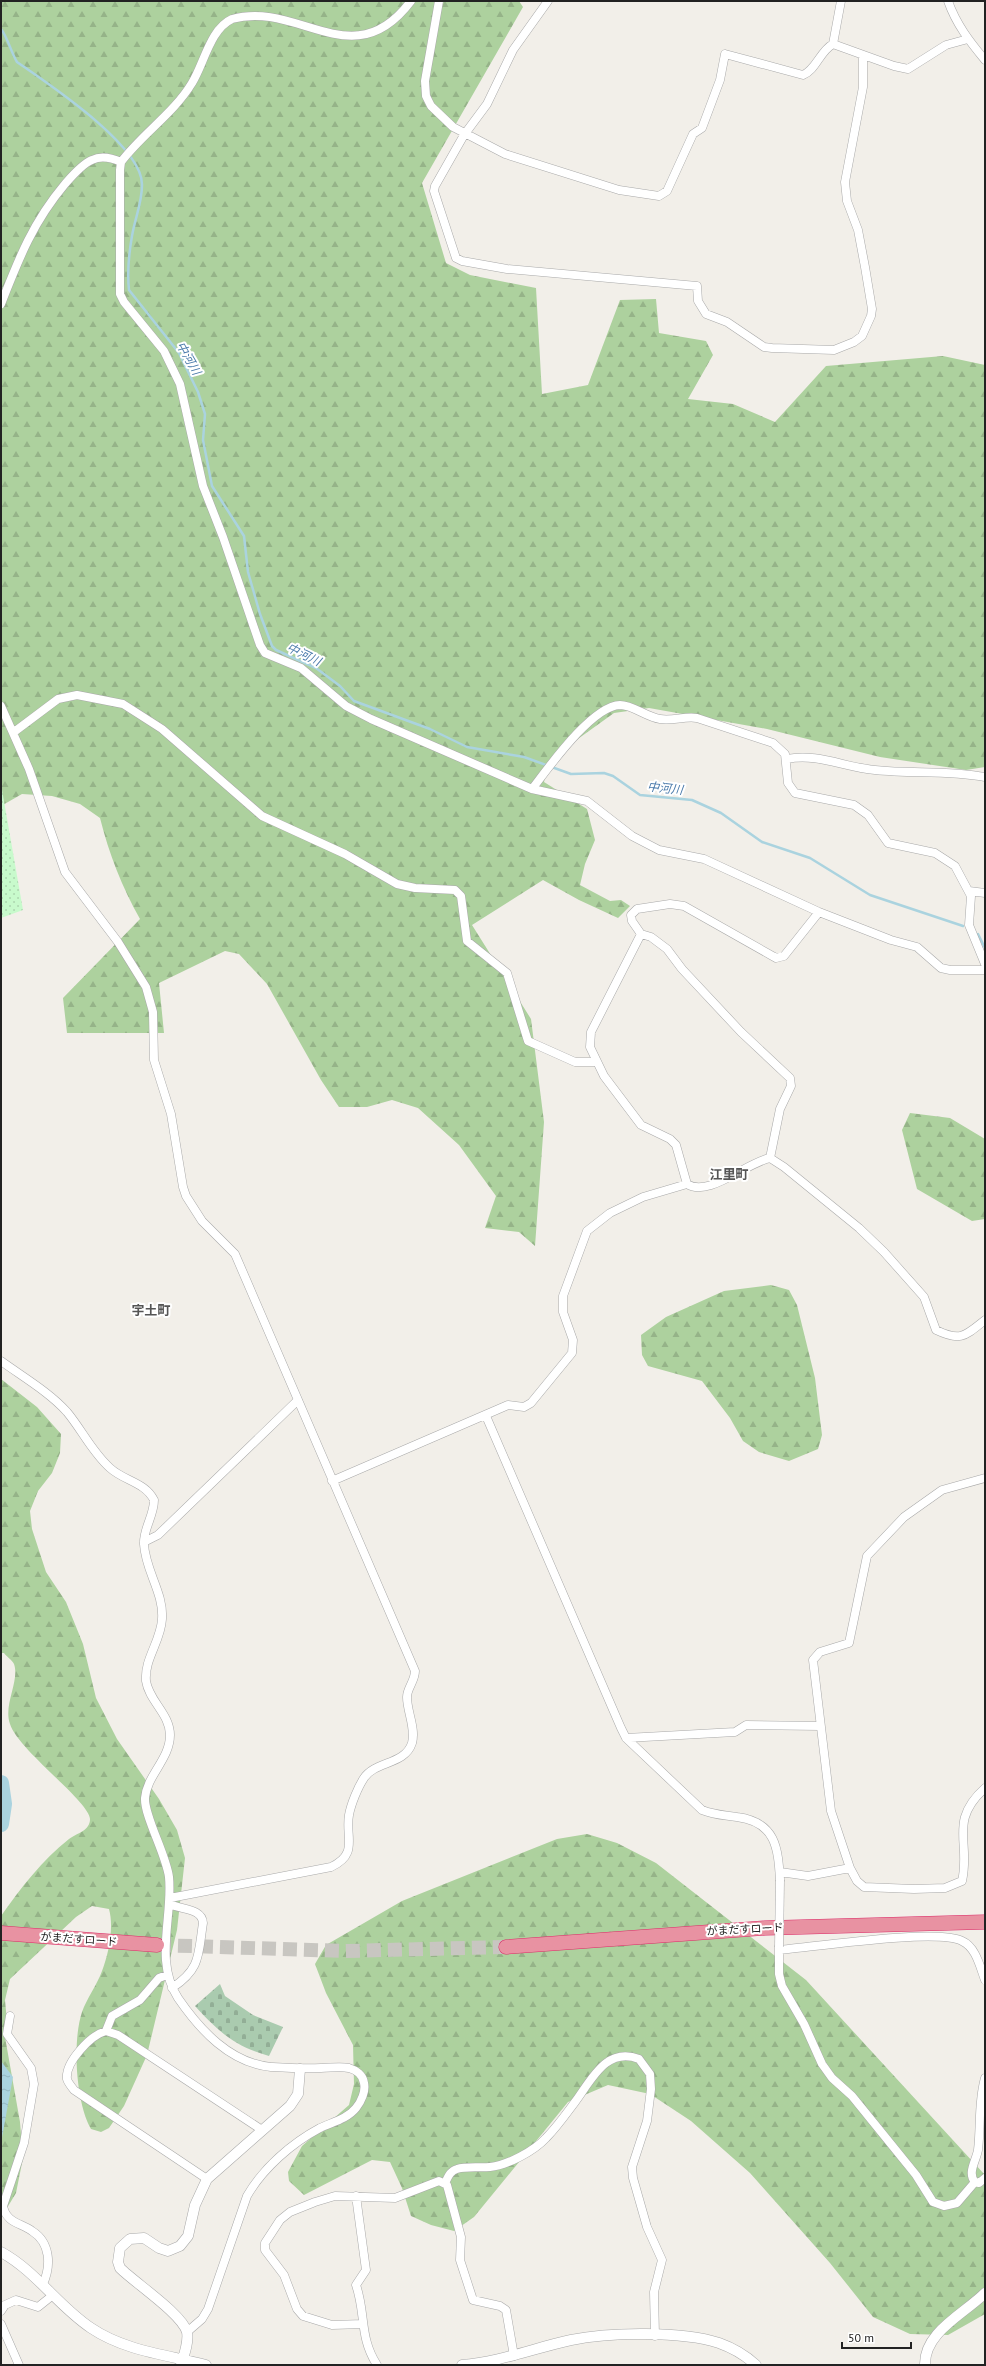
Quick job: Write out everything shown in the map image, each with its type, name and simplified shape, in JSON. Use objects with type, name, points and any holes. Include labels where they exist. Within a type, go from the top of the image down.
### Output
[{"type":"highway","name":"がまだすロード","points":[[506,1946],[687,1933],[886,1923],[985,1922]]},
{"type":"highway","name":"がまだすロード","points":[[1,1933],[157,1945]]},
{"type":"street","points":[[411,1],[401,13],[386,24],[375,30],[359,34],[343,32],[275,13],[246,14],[230,20],[214,39],[192,83],[126,157],[120,170],[120,294],[124,302],[164,351],[180,384],[203,486],[223,537],[260,645],[271,656],[301,668],[346,706],[436,746],[470,763],[532,788],[587,801],[632,836],[659,850],[704,859],[819,912],[891,940],[917,947],[942,968],[950,970],[985,970]]},
{"type":"street","points":[[439,1],[425,81],[426,96],[440,116],[464,135],[505,154],[619,190],[663,195],[667,191],[693,134],[702,128],[720,80],[725,54],[803,76],[808,73],[826,48],[833,44],[841,1]]},
{"type":"street","points":[[548,1],[513,50],[487,104],[464,135],[437,179],[434,192],[456,258],[462,261],[508,269],[689,284],[697,286],[698,301],[706,314],[727,322],[764,346],[812,350],[834,350],[854,342],[862,336],[872,309],[858,230],[847,201],[845,182],[863,87],[863,55]]},
{"type":"street","points":[[948,1],[952,15],[968,39],[985,60]]},
{"type":"street","points":[[833,44],[894,66],[908,68],[946,45],[968,39]]},
{"type":"street","points":[[1,304],[23,247],[35,224],[68,180],[92,160],[126,157]]},
{"type":"street","points":[[14,732],[58,699],[77,695],[123,704],[162,729],[262,816],[345,854],[397,884],[415,888],[455,890],[461,896],[467,941],[475,950],[507,972],[528,1040],[575,1062],[597,1062]]},
{"type":"street","points":[[532,788],[597,714],[613,706],[621,705],[655,718],[663,719],[687,716],[716,723],[731,730],[773,743],[782,749],[787,759],[788,783],[795,793],[854,805],[868,815],[888,843],[934,853],[949,861],[959,871],[969,891],[971,902],[969,925],[985,964]]},
{"type":"street","points":[[1,706],[14,732],[44,810],[65,872],[118,942],[146,987],[153,1012],[154,1060],[171,1114],[186,1196],[202,1221],[235,1254],[414,1668],[415,1675],[407,1697],[412,1742],[404,1755],[370,1772],[364,1777],[350,1813],[350,1846],[347,1854],[338,1864],[330,1867],[170,1901]]},
{"type":"street","points":[[787,759],[801,757],[815,758],[872,770],[963,773],[985,777]]},
{"type":"street","points":[[969,891],[985,893]]},
{"type":"street","points":[[770,1158],[780,1109],[791,1086],[790,1078],[740,1032],[682,969],[667,949],[651,937],[641,934],[632,921],[634,910],[670,904],[684,906],[776,958],[781,958],[784,956],[819,912]]},
{"type":"street","points":[[641,934],[591,1032],[590,1047],[604,1076],[641,1125],[670,1139],[676,1145],[687,1184]]},
{"type":"street","points":[[332,1481],[486,1416],[508,1405],[524,1407],[531,1404],[572,1353],[573,1340],[562,1305],[563,1296],[587,1231],[610,1212],[637,1200],[687,1184],[701,1188],[728,1178],[756,1161],[770,1158],[784,1167],[859,1228],[884,1252],[924,1297],[936,1330],[952,1338],[966,1335],[985,1320]]},
{"type":"street","points":[[1,1361],[51,1398],[66,1412],[98,1457],[112,1470],[150,1492],[154,1500],[154,1507],[144,1542],[145,1554],[159,1593],[162,1614],[161,1628],[149,1660],[146,1682],[149,1691],[166,1718],[170,1734],[167,1752],[148,1788],[146,1808],[161,1845],[168,1874],[170,1901],[167,1920],[167,1975],[172,1988],[190,2013],[220,2046],[230,2054],[255,2064],[300,2069],[348,2068],[356,2070],[361,2075],[364,2082],[362,2098],[350,2114],[319,2129],[277,2159],[255,2182],[247,2196],[208,2309],[202,2319],[187,2332]]},
{"type":"street","points":[[144,1542],[158,1535],[298,1400]]},
{"type":"street","points":[[486,1416],[626,1738],[702,1810],[717,1815],[752,1820],[763,1826],[772,1834],[775,1841],[780,1876],[779,1974],[782,1986],[804,2024],[822,2064],[832,2078],[852,2096],[916,2175],[933,2202],[944,2206],[957,2203],[975,2182],[979,2183],[985,2178]]},
{"type":"street","points":[[985,1478],[942,1490],[904,1517],[867,1556],[849,1643],[820,1652],[813,1660],[831,1811],[850,1868],[857,1881],[864,1888],[945,1888],[956,1885],[962,1880],[965,1869],[962,1828],[974,1799],[985,1788]]},
{"type":"street","points":[[626,1738],[735,1732],[746,1725],[820,1726]]},
{"type":"street","points":[[780,1876],[808,1876],[850,1868]]},
{"type":"street","points":[[170,1901],[177,1908],[198,1912],[202,1917],[203,1923],[194,1970],[184,1980],[172,1988]]},
{"type":"street","points":[[779,1948],[911,1938],[956,1939],[968,1945],[973,1951],[985,1980]]},
{"type":"street","points":[[167,1975],[159,1978],[140,2000],[112,2016],[106,2031],[88,2040],[68,2068],[67,2080],[74,2090],[207,2179]]},
{"type":"street","points":[[10,2016],[7,2034],[31,2068],[34,2084],[24,2143],[3,2206],[6,2216],[11,2221],[32,2230],[43,2243],[49,2262],[43,2284]]},
{"type":"street","points":[[106,2031],[124,2038],[262,2130]]},
{"type":"street","points":[[445,2182],[452,2172],[457,2169],[497,2165],[536,2148],[576,2101],[596,2071],[617,2057],[639,2059],[650,2074],[651,2089],[647,2121],[632,2167],[633,2178],[647,2227],[662,2260],[654,2292],[655,2336]]},
{"type":"street","points":[[182,2362],[187,2332],[180,2319],[120,2268],[118,2254],[124,2243],[136,2237],[144,2238],[159,2248],[168,2251],[180,2246],[188,2236],[195,2205],[207,2179],[295,2100],[300,2086],[300,2069]]},
{"type":"street","points":[[975,2182],[971,2176],[971,2170],[978,2150],[981,2091],[985,2078]]},
{"type":"street","points":[[363,2324],[332,2325],[303,2316],[297,2309],[284,2275],[264,2248],[280,2220],[290,2212],[335,2196],[395,2198],[439,2181],[445,2182]]},
{"type":"street","points":[[445,2182],[460,2237],[460,2260],[473,2300],[500,2306],[506,2310],[514,2356]]},
{"type":"street","points":[[356,2196],[366,2270],[365,2275],[356,2283],[362,2306],[366,2345],[377,2365]]},
{"type":"street","points":[[1,2252],[25,2268],[90,2328],[108,2338],[127,2346],[182,2362],[206,2365]]},
{"type":"street","points":[[925,2365],[925,2356],[931,2339],[985,2293]]},
{"type":"street","points":[[1,2311],[5,2305],[16,2300],[38,2307],[53,2295]]},
{"type":"street","points":[[1,2324],[19,2365]]},
{"type":"street","points":[[462,2365],[514,2356],[571,2340],[592,2337],[655,2336],[692,2337],[720,2343],[743,2355],[756,2365]]},
{"type":"green space","points":[[1,1],[519,1],[523,7],[422,183],[446,263],[470,275],[536,288],[542,394],[588,385],[620,300],[656,299],[659,333],[706,341],[713,355],[688,399],[733,404],[775,422],[826,366],[943,356],[985,365],[985,767],[966,770],[880,757],[767,729],[649,708],[614,713],[550,759],[544,782],[587,809],[595,840],[585,864],[580,885],[610,901],[621,900],[630,906],[618,918],[579,900],[543,880],[472,925],[531,1019],[544,1122],[535,1246],[519,1232],[485,1228],[496,1196],[459,1145],[418,1108],[392,1100],[367,1107],[339,1107],[321,1080],[267,984],[239,954],[225,951],[159,983],[164,1033],[67,1033],[63,998],[140,919],[127,895],[117,870],[100,818],[80,804],[52,796],[22,794],[1,806]]},
{"type":"green space","points":[[1,784],[23,910],[1,918]]},
{"type":"green space","points":[[910,1113],[950,1118],[985,1139],[985,1219],[972,1221],[917,1189],[902,1130]]},
{"type":"green space","points":[[771,1285],[789,1290],[797,1305],[815,1378],[822,1435],[818,1449],[789,1461],[759,1452],[743,1441],[730,1418],[702,1381],[648,1366],[642,1355],[641,1335],[666,1317],[724,1291]]},
{"type":"green space","points":[[1,1379],[37,1407],[61,1434],[60,1453],[52,1473],[38,1491],[30,1511],[32,1529],[46,1572],[66,1602],[83,1644],[96,1698],[117,1739],[159,1799],[177,1830],[185,1858],[177,1930],[147,2055],[124,2106],[109,2128],[101,2132],[91,2129],[86,2118],[79,2088],[76,2055],[77,2039],[82,2012],[100,1976],[109,1948],[111,1924],[109,1909],[92,1906],[76,1917],[10,1979],[5,2000],[7,2022],[5,2037],[20,2122],[23,2158],[16,2193],[1,2218],[1,1916],[41,1865],[59,1847],[85,1829],[88,1826],[90,1819],[87,1811],[78,1800],[39,1761],[16,1735],[8,1717],[15,1671],[14,1664],[4,1653],[1,1653]]},
{"type":"green space","points":[[587,1834],[617,1843],[656,1863],[806,1980],[985,2175],[985,2314],[948,2335],[910,2334],[873,2317],[830,2263],[750,2173],[691,2121],[650,2094],[608,2085],[568,2102],[474,2217],[454,2231],[431,2225],[411,2216],[402,2188],[390,2162],[372,2160],[304,2195],[289,2181],[288,2172],[302,2146],[349,2105],[354,2084],[353,2045],[326,1993],[315,1964],[326,1945],[402,1901],[557,1839]]},
{"type":"green space","points":[[220,1984],[225,1996],[253,2015],[283,2027],[269,2056],[246,2048],[228,2037],[195,2006]]},
{"type":"water","points":[[1,2061],[13,2077],[1,2143]]},
{"type":"waterway","name":"中河川","points":[[1,29],[17,62],[70,100],[111,134],[127,152],[138,169],[142,192],[130,249],[128,269],[129,290],[179,353],[198,392],[205,414],[203,440],[212,486],[244,536],[248,572],[260,614],[272,646],[276,650],[316,668],[340,686],[354,701],[430,729],[467,747],[524,757],[571,774],[604,773],[613,776],[640,795],[692,800],[721,813],[762,842],[810,858],[870,895],[963,926]]},
{"type":"waterway","name":"中河川","points":[[978,934],[985,948]]},
{"type":"waterway","points":[[1,1783],[4,1804],[1,1824]]},
{"type":"tunnel","points":[[157,1945],[345,1951],[506,1947]]},
{"type":"district","name":"江里町","points":[[729,1174]]},
{"type":"district","name":"宇土町","points":[[151,1310]]}]
